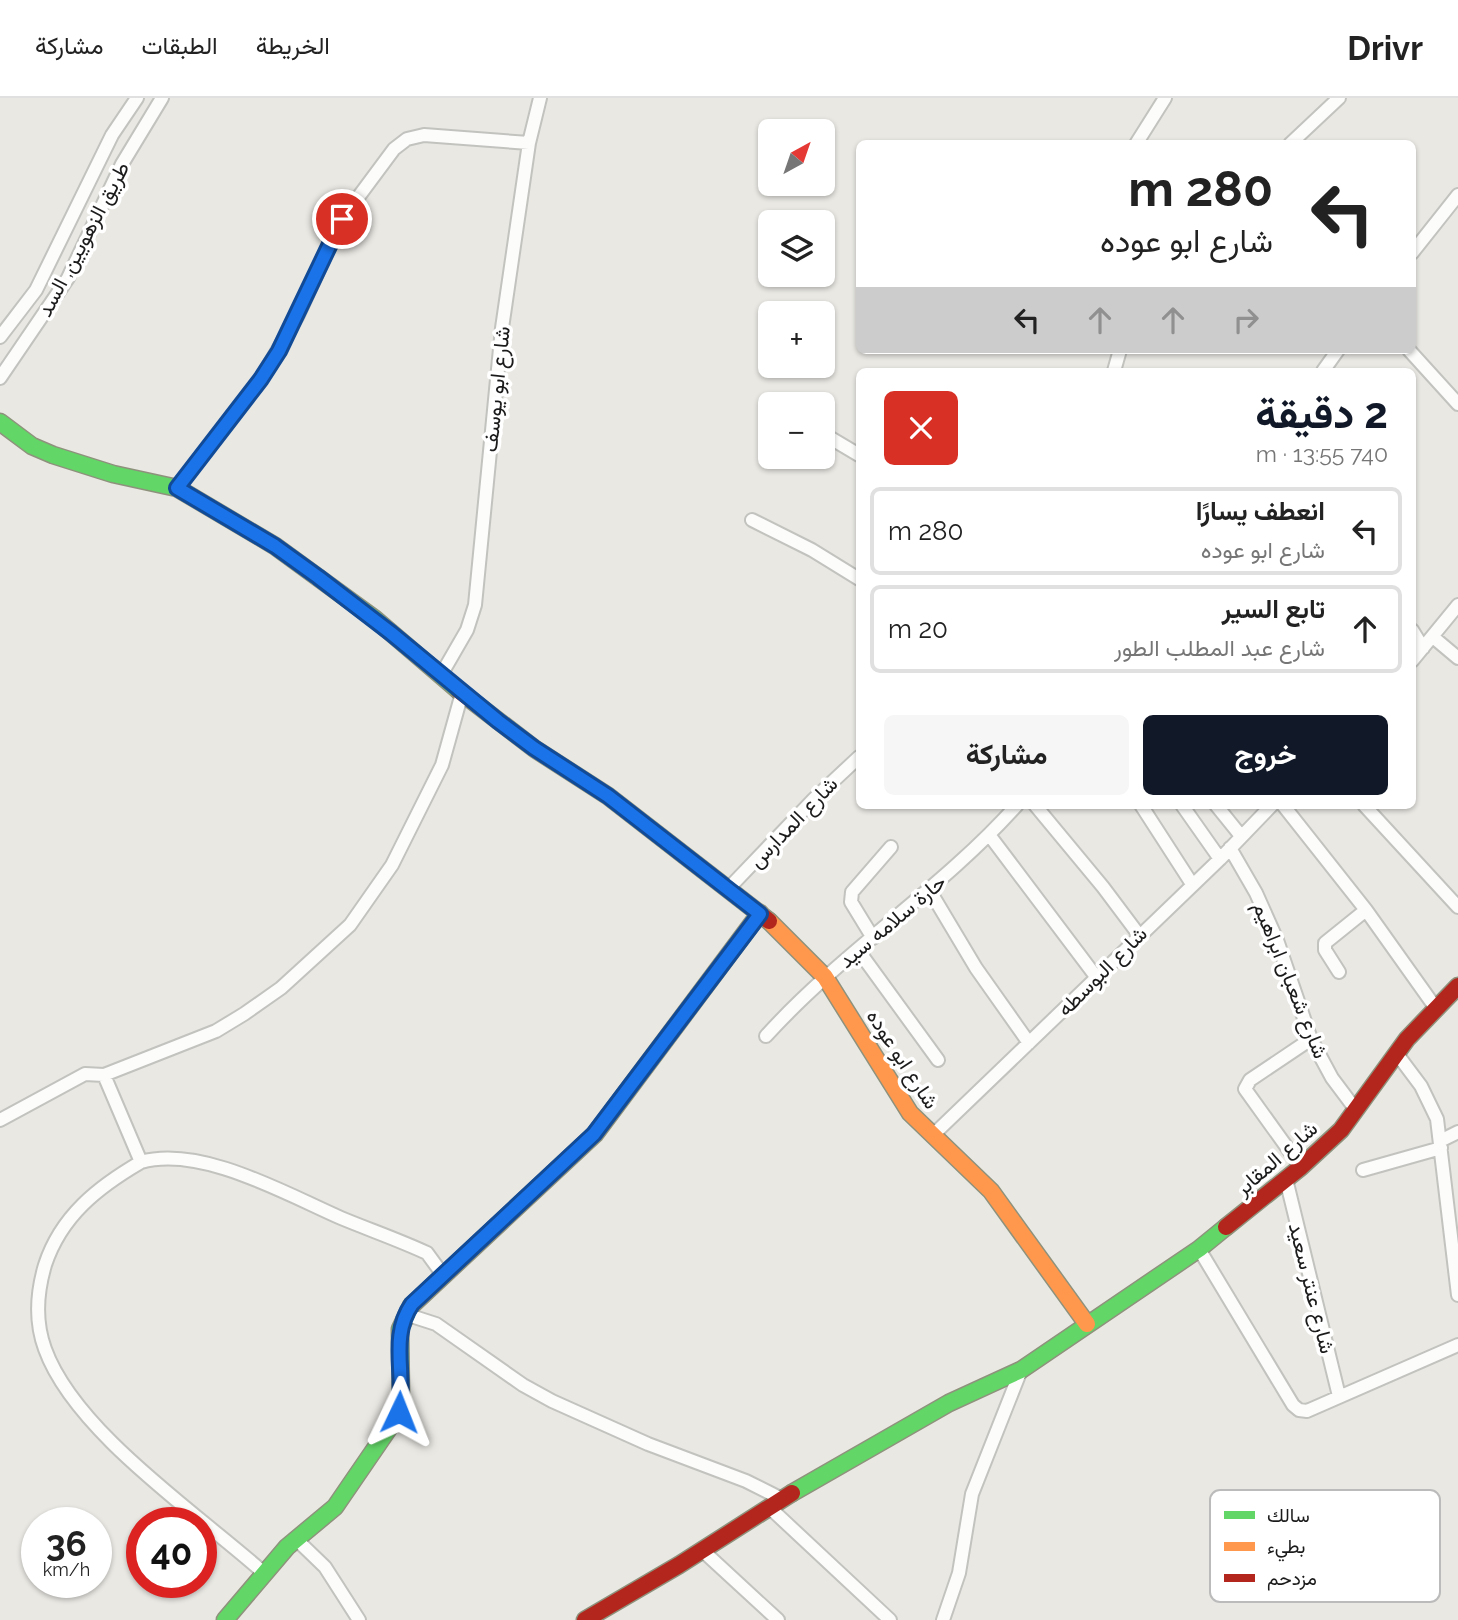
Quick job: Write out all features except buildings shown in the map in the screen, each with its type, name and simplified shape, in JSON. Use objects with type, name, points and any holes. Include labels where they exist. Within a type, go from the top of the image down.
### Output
[{"type":"street","name":"طريق الزهويين, السد","points":[[2,329],[36,290],[112,135],[137,98]]},
{"type":"street","name":"طريق الزهويين, السد","points":[[0,378],[62,289],[122,164],[162,98]]},
{"type":"street","name":"شارع ابو يوسف","points":[[441,675],[461,640],[475,606],[502,328],[528,143],[540,98]]},
{"type":"street","points":[[1139,140],[1165,98]]},
{"type":"street","points":[[1294,140],[1339,98]]},
{"type":"street","points":[[177,488],[261,379],[298,315],[342,219],[394,149],[407,139],[424,135],[528,143]]},
{"type":"street","points":[[1416,248],[1458,195]]},
{"type":"street","points":[[1413,354],[1458,404]]},
{"type":"street","name":"شارع ابو عوده","points":[[0,422],[24,440],[53,455],[113,474],[177,488],[275,546],[375,620],[462,693],[534,748],[608,796],[729,888],[796,946],[825,977],[910,1113],[991,1191],[1087,1324]]},
{"type":"street","points":[[835,441],[856,453]]},
{"type":"street","points":[[752,520],[812,550],[856,577]]},
{"type":"street","points":[[1416,656],[1458,606]]},
{"type":"street","points":[[1416,637],[1423,648]]},
{"type":"street","points":[[1433,637],[1458,658]]},
{"type":"street","points":[[0,1120],[85,1074],[104,1075],[206,1035],[244,1014],[281,988],[350,925],[392,865],[442,765],[462,693]]},
{"type":"street","name":"شارع المدارس","points":[[729,888],[814,799],[856,760]]},
{"type":"street","name":"حارة سلامه سيد","points":[[766,1036],[825,977],[930,891],[990,836],[1014,809]]},
{"type":"street","points":[[1038,809],[1139,935]]},
{"type":"street","points":[[1149,809],[1192,884]]},
{"type":"street","points":[[1185,809],[1220,859]]},
{"type":"street","points":[[1219,809],[1241,836]]},
{"type":"street","name":"شارع البوسطه","points":[[932,1136],[1220,859],[1268,809]]},
{"type":"street","points":[[1286,809],[1366,910],[1436,1007]]},
{"type":"street","points":[[1368,809],[1458,907]]},
{"type":"street","points":[[990,836],[1097,978]]},
{"type":"street","points":[[873,938],[851,902],[852,892],[891,847]]},
{"type":"street","name":"شارع شعبان ابراهيم","points":[[1230,848],[1256,893],[1277,940],[1311,1040],[1332,1077],[1356,1110]]},
{"type":"street","points":[[930,891],[976,968],[1029,1043]]},
{"type":"street","points":[[1339,972],[1325,950],[1325,943],[1366,910]]},
{"type":"street","points":[[225,1620],[296,1539],[335,1507],[394,1421],[401,1402],[398,1344],[405,1314],[594,1134],[760,914]]},
{"type":"street","points":[[858,950],[938,1060]]},
{"type":"street","name":"شارع المقابر","points":[[586,1620],[776,1503],[949,1403],[1021,1370],[1199,1249],[1301,1167],[1340,1129],[1397,1054],[1436,1007],[1458,986]]},
{"type":"street","points":[[1301,1167],[1245,1089],[1250,1080],[1311,1040]]},
{"type":"street","points":[[1397,1054],[1430,1102],[1441,1144],[1458,1295]]},
{"type":"street","points":[[104,1075],[141,1163]]},
{"type":"street","points":[[1363,1170],[1441,1144],[1458,1132]]},
{"type":"street","points":[[264,1573],[144,1471],[91,1419],[58,1377],[44,1347],[38,1312],[40,1282],[49,1254],[61,1230],[79,1206],[110,1181],[141,1163],[160,1157],[186,1159],[256,1181],[427,1253],[443,1275]]},
{"type":"street","name":"شارع عنتر سعيد","points":[[1286,1179],[1339,1396]]},
{"type":"street","points":[[1199,1249],[1295,1408],[1307,1410],[1458,1345]]},
{"type":"street","points":[[405,1314],[436,1324],[514,1379],[552,1401],[648,1444],[746,1481],[776,1503],[890,1620]]},
{"type":"street","points":[[943,1620],[959,1573],[972,1494],[1021,1370]]},
{"type":"street","points":[[296,1539],[325,1567],[359,1620]]},
{"type":"street","points":[[702,1550],[778,1620]]},
{"type":"traffic: fast","points":[[0,422],[32,446],[53,455],[113,474],[177,488],[275,546],[375,619],[458,690]]},
{"type":"traffic: fast","points":[[792,1493],[949,1403],[1021,1370],[1199,1249],[1226,1227]]},
{"type":"traffic: fast","points":[[225,1620],[287,1547],[335,1507],[394,1421],[401,1402],[400,1329],[411,1306]]},
{"type":"traffic: slow","points":[[411,1306],[595,1134],[760,913]]},
{"type":"traffic: slow","points":[[769,921],[825,977],[910,1113],[991,1191],[1087,1324]]},
{"type":"traffic: jam","points":[[458,690],[535,749],[608,796],[769,921]]},
{"type":"traffic: jam","points":[[1226,1227],[1301,1167],[1341,1130],[1407,1039],[1458,986]]},
{"type":"traffic: jam","points":[[585,1620],[679,1565],[792,1493]]},
{"type":"route","points":[[342,219],[279,351],[261,379],[177,488],[275,546],[318,577],[424,659],[498,721],[608,796],[760,914],[582,1148],[412,1304],[405,1314],[398,1344],[401,1393],[399,1412]]}]
